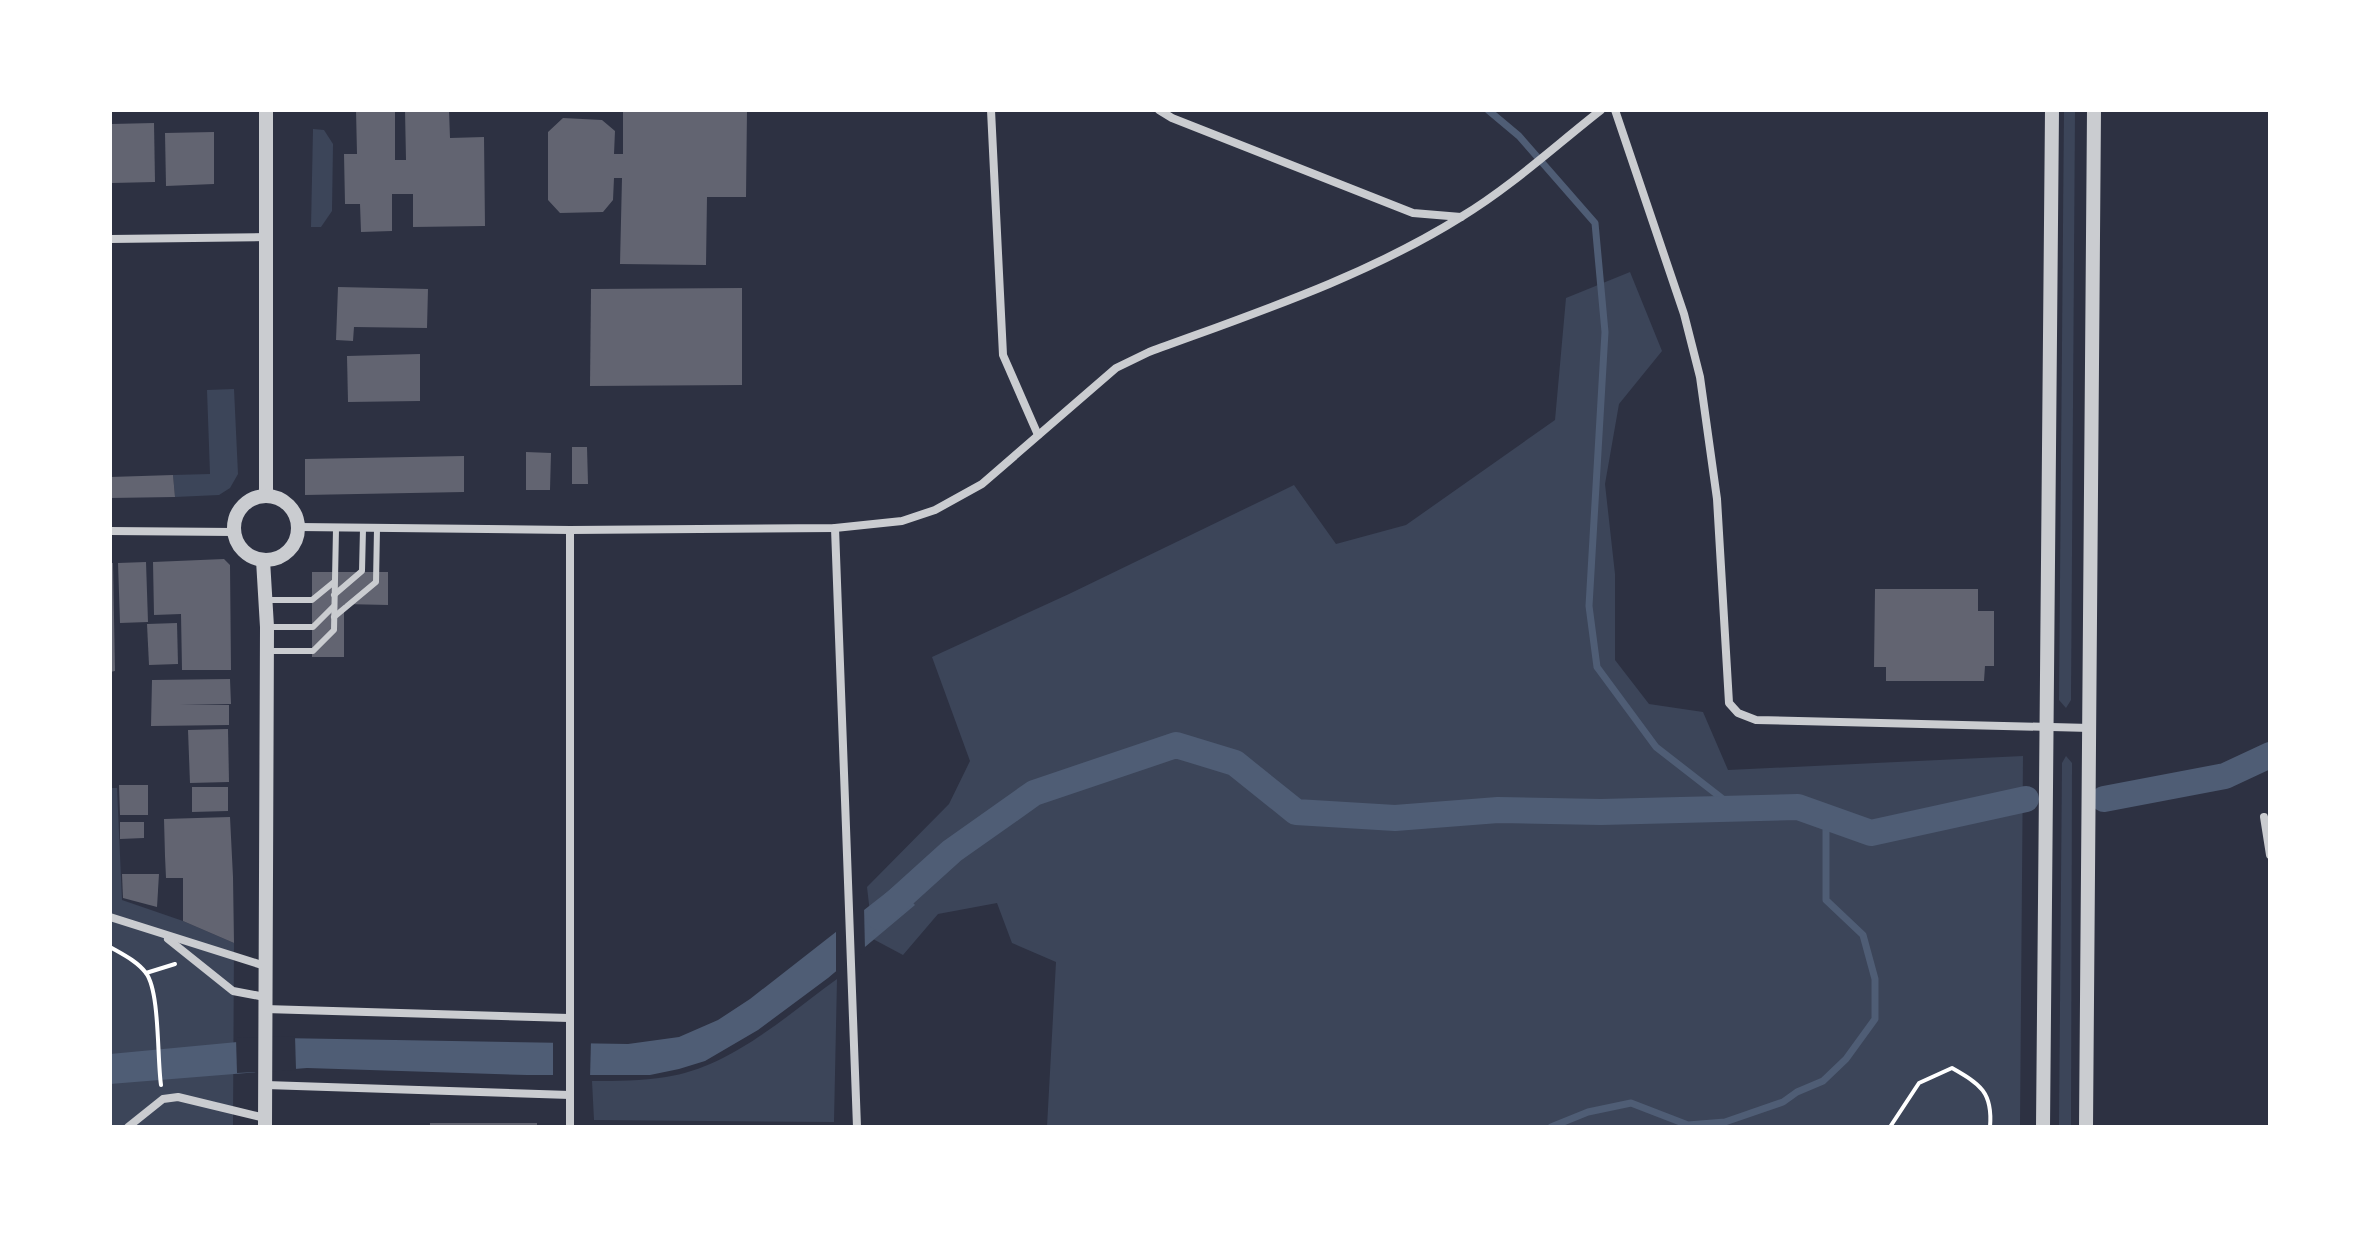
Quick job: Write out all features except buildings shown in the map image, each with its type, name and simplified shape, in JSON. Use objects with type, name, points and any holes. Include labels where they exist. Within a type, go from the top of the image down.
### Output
[{"type":"street","points":[[266,110],[266,496]]},
{"type":"street","points":[[991,110],[1003,355],[1038,435]]},
{"type":"street","points":[[1159,110],[1172,118],[1413,213],[1462,217]]},
{"type":"street","points":[[299,527],[570,530],[835,528],[902,521],[935,510],[982,484],[1116,368],[1149,352],[1368,267],[1462,217],[1565,141],[1588,114],[1601,110]]},
{"type":"street","points":[[1615,110],[1684,314],[1700,377],[1717,499],[1729,703],[1738,713],[1756,720],[2090,728]]},
{"type":"street","points":[[2043,1127],[2052,110]]},
{"type":"street","points":[[2086,1127],[2094,110]]},
{"type":"street","points":[[110,239],[266,237]]},
{"type":"street","points":[[266,496],[285,502],[292,508],[299,527],[292,548],[274,560],[263,560],[244,551],[234,532],[235,521],[246,503],[266,496]]},
{"type":"street","points":[[835,528],[857,1127]]},
{"type":"street","points":[[570,530],[570,1127]]},
{"type":"street","points":[[110,531],[234,532]]},
{"type":"street","points":[[128,1127],[163,1099],[178,1097],[265,1122],[267,627],[263,560]]},
{"type":"street","points":[[2264,817],[2270,855]]},
{"type":"street","points":[[110,917],[265,966]]},
{"type":"street","points":[[161,934],[233,991],[265,1003],[569,1018]]},
{"type":"street","points":[[265,1078],[570,1095]]},
{"type":"lane","points":[[267,651],[313,651],[334,630],[336,529]]},
{"type":"lane","points":[[334,595],[362,571],[363,529]]},
{"type":"lane","points":[[334,617],[376,582],[377,529]]},
{"type":"lane","points":[[266,600],[312,600],[334,582]]},
{"type":"lane","points":[[267,627],[313,627],[334,606]]},
{"type":"path","points":[[110,947],[130,958],[146,973],[153,991],[160,1079]]},
{"type":"path","points":[[146,973],[193,959]]},
{"type":"path","points":[[1890,1127],[1919,1083],[1952,1068],[1980,1084],[1992,1109],[1990,1127]]},
{"type":"shaded area","points":[[2064,110],[2075,110],[2071,700],[2066,708],[2059,700]]},
{"type":"shaded area","points":[[313,129],[324,130],[333,144],[332,211],[321,227],[311,227]]},
{"type":"shaded area","points":[[1630,272],[1662,351],[1619,404],[1605,484],[1615,574],[1615,660],[1649,704],[1703,712],[1728,770],[2023,756],[2020,1127],[1047,1127],[1056,962],[1012,943],[997,903],[938,914],[903,955],[873,939],[867,887],[949,804],[970,761],[932,657],[1294,485],[1336,544],[1406,525],[1555,420],[1566,298]]},
{"type":"shaded area","points":[[234,389],[238,474],[230,488],[219,495],[175,497],[173,475],[210,474],[207,390]]},
{"type":"shaded area","points":[[2066,756],[2072,763],[2071,1127],[2059,1127],[2062,763]]},
{"type":"shaded area","points":[[110,788],[117,788],[122,900],[234,943],[233,1127],[110,1127]]},
{"type":"shaded area","points":[[896,885],[915,905],[828,978],[758,1030],[705,1061],[679,1069],[650,1075],[527,1075],[307,1068],[110,1084],[110,1054],[280,1038],[628,1044],[679,1037],[718,1020],[750,999]]},
{"type":"shaded area","points":[[837,979],[834,1122],[594,1120],[592,1081],[666,1077],[713,1063],[778,1024]]},
{"type":"pier","points":[[864,906],[865,951],[836,974],[836,927]]},
{"type":"pier","points":[[295,1036],[296,1070],[237,1073],[236,1038]]},
{"type":"pier","points":[[553,1040],[591,1040],[590,1078],[553,1078]]},
{"type":"waterway","points":[[1488,110],[1519,136],[1595,223],[1605,332],[1589,606],[1597,667],[1656,747],[1737,810]]},
{"type":"waterway","points":[[879,917],[952,851],[1034,793],[1176,745],[1235,763],[1296,812],[1395,818],[1498,810],[1601,812],[1798,807],[1871,833],[2026,799]]},
{"type":"waterway","points":[[2104,799],[2225,776],[2270,755]]},
{"type":"waterway","points":[[1551,1127],[1588,1112],[1631,1103],[1688,1125],[1725,1122],[1783,1102],[1823,1081],[1846,1059],[1875,1019],[1875,979],[1863,935],[1826,900],[1826,830],[1837,821]]}]
